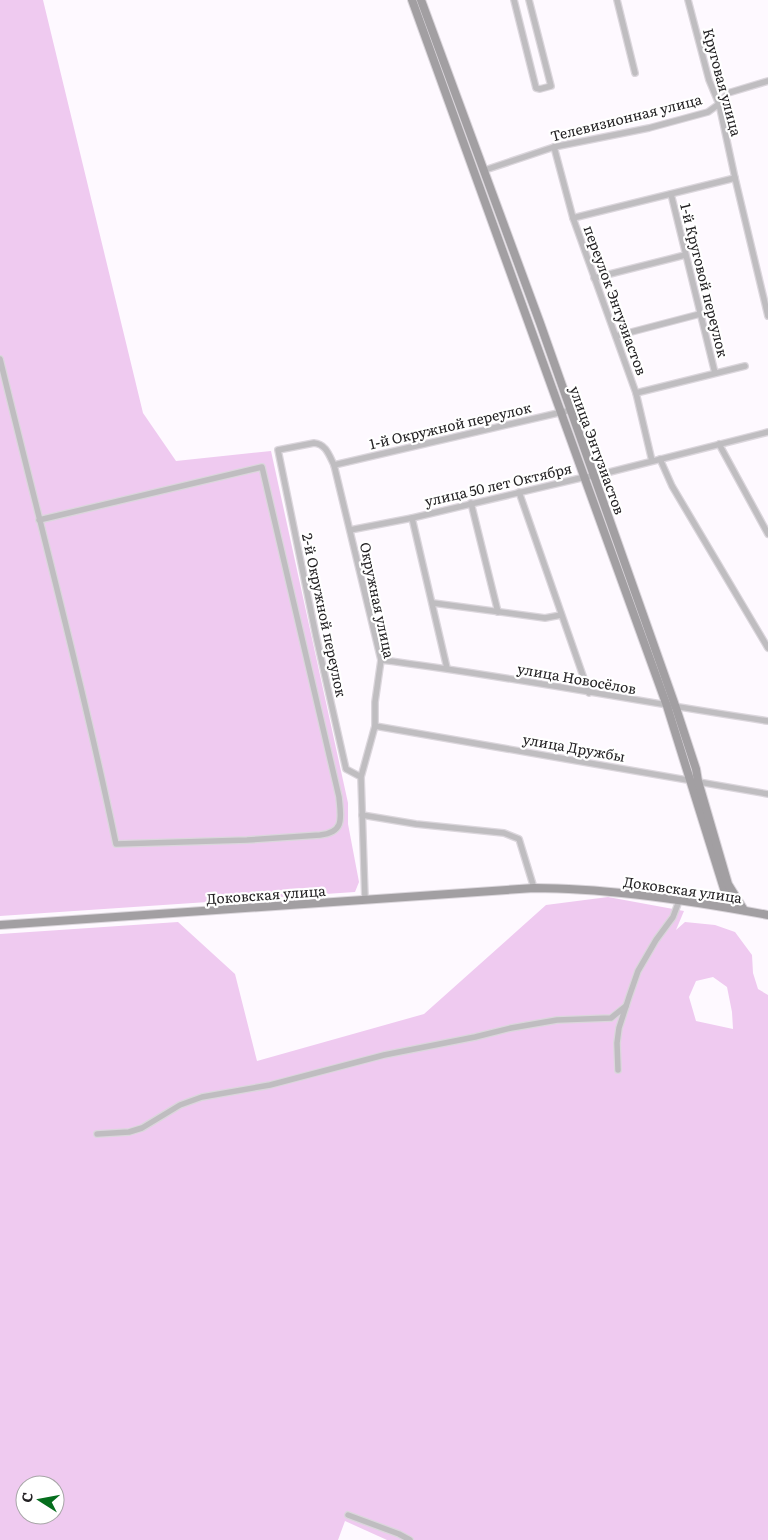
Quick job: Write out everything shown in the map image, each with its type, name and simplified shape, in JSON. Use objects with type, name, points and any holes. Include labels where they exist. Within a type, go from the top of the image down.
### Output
[{"type":"main road","name":"улица Энтузиастов","points":[[412,0],[694,780],[728,884],[744,910]]},
{"type":"main road","name":"улица Энтузиастов","points":[[421,0],[485,170],[676,708],[696,769],[694,780],[730,908]]},
{"type":"main road","name":"Доковская улица","points":[[0,925],[534,888],[598,891],[730,908],[768,915]]},
{"type":"street","points":[[514,0],[536,88],[540,89],[551,86],[529,0]]},
{"type":"street","points":[[616,0],[635,73]]},
{"type":"street","name":"Круговая улица","points":[[688,0],[709,80],[719,104],[768,316]]},
{"type":"street","name":"Телевизионная улица","points":[[485,170],[554,147],[649,128],[708,112],[719,104],[728,93],[768,81]]},
{"type":"street","name":"переулок Энтузиастов","points":[[554,147],[573,218],[636,393],[652,461]]},
{"type":"street","points":[[573,218],[735,178]]},
{"type":"street","name":"1-й Круговой переулок","points":[[671,194],[715,373]]},
{"type":"street","points":[[594,278],[685,255]]},
{"type":"street","points":[[616,336],[700,314]]},
{"type":"street","points":[[0,359],[39,520],[68,635],[116,844],[247,840],[330,834],[337,830],[341,814],[339,797],[262,467],[39,520]]},
{"type":"street","points":[[636,393],[745,366]]},
{"type":"street","name":"1-й Окружной переулок","points":[[334,465],[571,410]]},
{"type":"street","name":"улица 50 лет Октября","points":[[350,530],[412,518],[594,476],[768,432]]},
{"type":"street","name":"Окружная улица","points":[[278,450],[320,443],[334,465],[381,660],[375,702],[375,726],[361,777],[365,899]]},
{"type":"street","points":[[719,444],[768,534]]},
{"type":"street","name":"2-й Окружной переулок","points":[[278,450],[346,769],[361,777]]},
{"type":"street","points":[[660,459],[672,486],[768,648]]},
{"type":"street","points":[[519,492],[589,693]]},
{"type":"street","points":[[471,503],[498,612]]},
{"type":"street","points":[[412,518],[447,668]]},
{"type":"street","points":[[433,603],[545,618],[561,615]]},
{"type":"street","name":"улица Новосёлов","points":[[381,660],[447,668],[676,708],[768,721]]},
{"type":"street","name":"улица Дружбы","points":[[375,726],[768,794]]},
{"type":"street","points":[[362,815],[416,824],[504,833],[519,840],[534,888]]},
{"type":"street","points":[[618,1070],[617,1043],[619,1028],[638,971],[656,940],[673,917],[678,901]]},
{"type":"street","points":[[97,1134],[129,1132],[142,1128],[180,1105],[202,1097],[270,1085],[384,1055],[511,1028],[557,1020],[611,1018],[626,1006]]},
{"type":"street","points":[[348,1515],[410,1540]]},
{"type":"shaded area","points":[[0,0],[43,0],[143,413],[176,461],[271,451],[348,803],[348,824],[359,882],[355,892],[0,916]]},
{"type":"shaded area","points":[[608,897],[684,911],[676,930],[685,922],[715,925],[735,932],[752,955],[753,973],[758,989],[768,995],[768,1540],[387,1540],[345,1521],[338,1540],[0,1540],[0,934],[178,922],[235,974],[257,1061],[424,1014],[546,905]],"holes":[[[713,977],[727,987],[733,1029],[696,1021],[689,997],[696,981]]]}]
